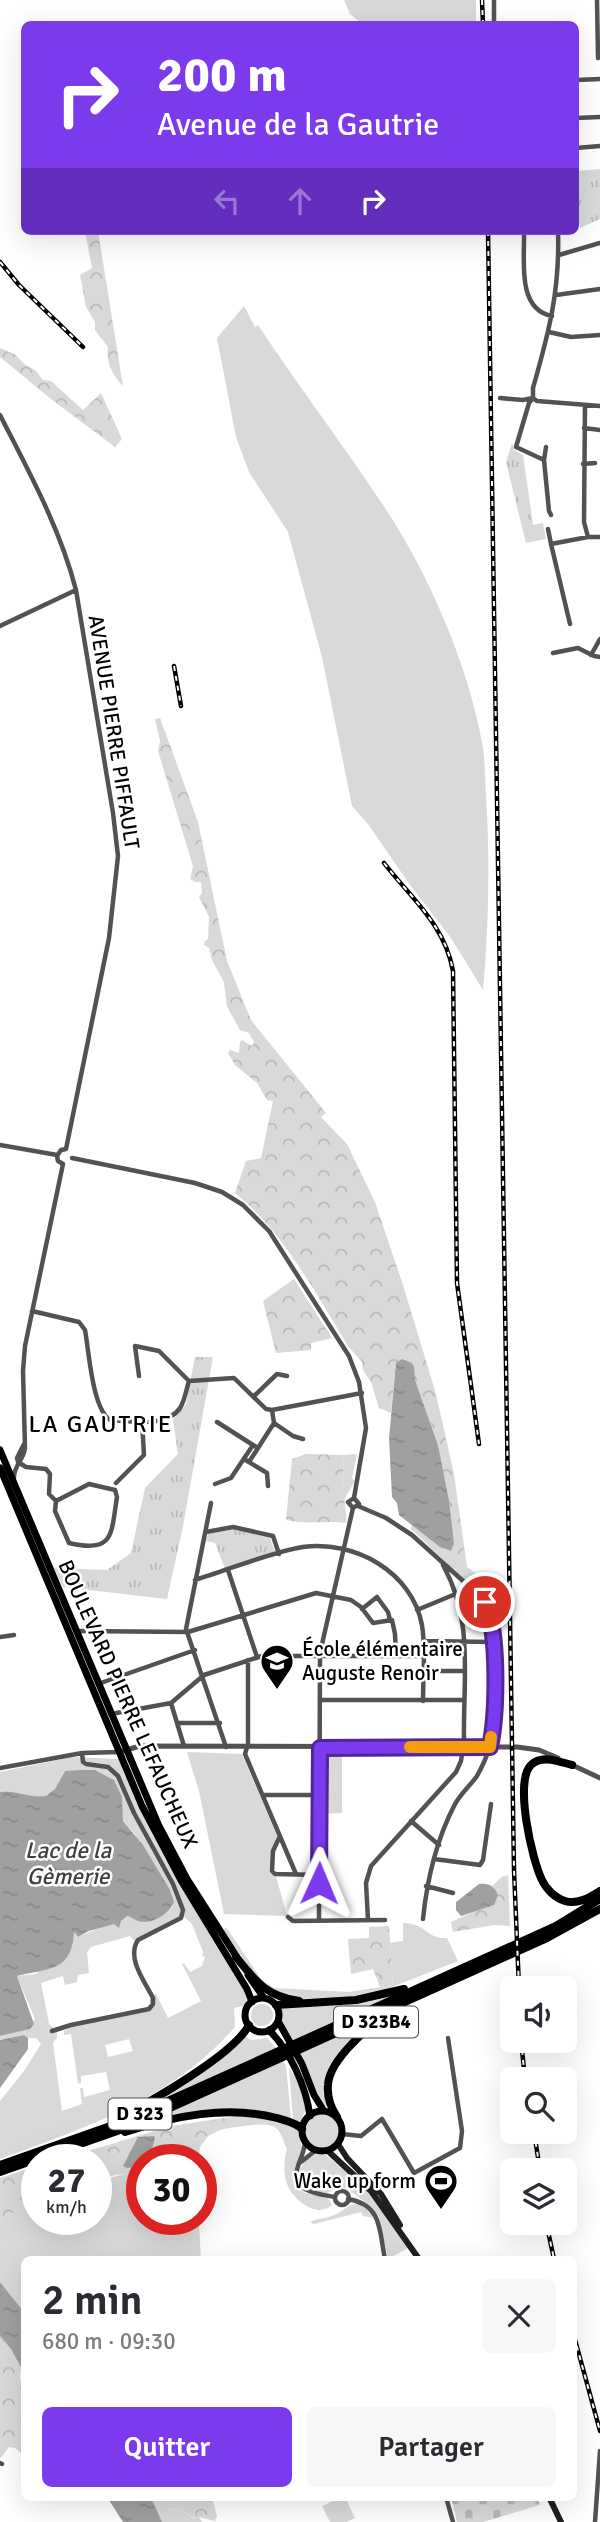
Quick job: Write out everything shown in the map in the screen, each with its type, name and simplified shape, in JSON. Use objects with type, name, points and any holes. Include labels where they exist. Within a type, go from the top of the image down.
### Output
[{"type":"highway","points":[[572,1765],[544,1759],[533,1763],[528,1769],[524,1785],[530,1838],[540,1877],[557,1897],[563,1901],[575,1902],[600,1891]]},
{"type":"highway","name":"D 323","points":[[80,2144],[122,2129],[556,1926],[600,1899]]},
{"type":"highway","name":"D 323","points":[[301,2044],[565,1930],[600,1909]]},
{"type":"highway","points":[[236,1957],[258,1983],[277,1996],[298,2001],[337,2002]]},
{"type":"highway","name":"D 323B4","points":[[337,2117],[330,2099],[329,2078],[360,2037],[389,2014],[477,1969]]},
{"type":"highway","points":[[276,2005],[337,2002],[389,1994],[449,1974]]},
{"type":"highway","points":[[0,2165],[105,2123],[153,2100],[211,2061],[244,2034],[250,2025]]},
{"type":"highway","name":"D 323","points":[[0,2165],[116,2124],[277,2055]]},
{"type":"highway","points":[[87,2144],[129,2130],[215,2112],[236,2111],[269,2116],[295,2123],[302,2129]]},
{"type":"highway","name":"D 323","points":[[0,2172],[21,2165]]},
{"type":"main road","name":"BOULEVARD PIERRE LEFAUCHEUX","points":[[0,1450],[111,1714],[123,1751],[167,1843],[216,1926],[264,1998]]},
{"type":"main road","name":"BOULEVARD PIERRE LEFAUCHEUX","points":[[0,1468],[162,1846],[247,1989],[252,2002]]},
{"type":"main road","points":[[216,1926],[216,1938]]},
{"type":"main road","points":[[278,2021],[269,2030],[260,2031],[250,2025],[246,2013],[252,2002],[264,1998],[276,2005],[279,2012],[278,2021],[302,2064],[314,2095],[324,2111],[337,2117],[342,2125],[338,2144],[328,2151]]},
{"type":"main road","points":[[269,2030],[293,2065],[310,2116]]},
{"type":"main road","points":[[324,2111],[310,2116],[302,2129],[305,2141],[316,2150],[328,2151],[371,2191],[412,2248]]},
{"type":"main road","points":[[338,2144],[347,2158],[381,2194],[417,2256]]},
{"type":"main road","points":[[551,2501],[561,2522]]},
{"type":"street","points":[[494,0],[494,21]]},
{"type":"street","points":[[597,0],[598,58]]},
{"type":"street","points":[[579,80],[600,79]]},
{"type":"street","points":[[579,118],[600,117]]},
{"type":"street","points":[[579,148],[600,146]]},
{"type":"street","points":[[524,235],[525,286],[534,308],[542,314],[552,316]]},
{"type":"street","points":[[544,460],[516,447],[529,403],[533,398],[533,388],[552,316],[556,295],[558,235]]},
{"type":"street","points":[[559,255],[600,243]]},
{"type":"street","points":[[556,295],[600,289]]},
{"type":"street","points":[[549,331],[570,337],[600,335]]},
{"type":"street","points":[[500,398],[533,398],[537,401],[600,406]]},
{"type":"street","points":[[585,404],[584,522],[588,537]]},
{"type":"street","name":"AVENUE PIERRE PIFFAULT","points":[[0,415],[62,541],[76,590],[118,856],[108,938],[66,1149]]},
{"type":"street","points":[[584,428],[600,430]]},
{"type":"street","points":[[547,447],[544,460],[548,511],[551,515]]},
{"type":"street","points":[[583,464],[595,463]]},
{"type":"street","points":[[548,529],[570,624]]},
{"type":"street","points":[[551,544],[600,537]]},
{"type":"street","points":[[0,626],[76,590]]},
{"type":"street","points":[[591,655],[600,639]]},
{"type":"street","points":[[554,653],[578,648],[600,657]]},
{"type":"street","points":[[0,1145],[57,1155]]},
{"type":"street","points":[[62,1164],[58,1161],[59,1151],[66,1149],[72,1158]]},
{"type":"street","points":[[62,1164],[69,1163],[72,1158]]},
{"type":"street","points":[[72,1158],[195,1183],[222,1192],[243,1205],[269,1231],[349,1356],[362,1393],[365,1442],[354,1498],[348,1502],[386,1518],[412,1535],[487,1604],[494,1642],[495,1683],[490,1747],[478,1774],[454,1807],[439,1845],[426,1886],[423,1919]]},
{"type":"street","points":[[56,1501],[89,1484],[115,1490],[117,1497],[110,1536],[106,1542],[99,1545],[69,1543],[55,1511],[56,1501],[50,1494],[48,1471],[26,1467],[17,1458],[24,1443],[23,1371],[32,1311],[62,1164]]},
{"type":"street","points":[[32,1311],[79,1322],[85,1330],[100,1410],[110,1420],[165,1419],[181,1406],[189,1381]]},
{"type":"street","points":[[139,1376],[135,1346],[159,1351],[189,1381],[234,1378],[267,1409],[362,1393]]},
{"type":"street","points":[[254,1396],[277,1374],[287,1376]]},
{"type":"street","points":[[215,1484],[231,1478],[247,1460],[274,1423],[272,1410]]},
{"type":"street","points":[[116,1483],[144,1455],[142,1421]]},
{"type":"street","points":[[217,1422],[256,1446]]},
{"type":"street","points":[[274,1423],[293,1436],[303,1439]]},
{"type":"street","points":[[247,1460],[267,1473],[268,1486]]},
{"type":"street","points":[[20,1463],[14,1473],[21,1502]]},
{"type":"street","points":[[319,1921],[320,1655],[343,1550],[358,1501],[354,1498]]},
{"type":"street","points":[[211,1503],[186,1629],[204,1675],[226,1746]]},
{"type":"street","points":[[206,1532],[233,1527],[273,1536],[279,1554]]},
{"type":"street","points":[[195,1580],[314,1546],[343,1550],[369,1558],[394,1575],[410,1595],[417,1610],[423,1641],[423,1701]]},
{"type":"street","points":[[441,1561],[457,1592],[463,1615],[464,1739]]},
{"type":"street","points":[[228,1570],[257,1657]]},
{"type":"street","points":[[417,1610],[470,1588]]},
{"type":"street","points":[[76,1631],[188,1632],[316,1593],[351,1600],[373,1623],[390,1620]]},
{"type":"street","points":[[362,1609],[377,1597],[388,1612],[395,1634],[396,1655]]},
{"type":"street","points":[[0,1637],[14,1635]]},
{"type":"street","points":[[423,1641],[494,1642]]},
{"type":"street","points":[[98,1684],[195,1650]]},
{"type":"street","points":[[111,1714],[171,1703],[204,1675],[257,1657],[423,1656]]},
{"type":"street","points":[[248,1660],[248,1744],[245,1754],[296,1874]]},
{"type":"street","points":[[423,1671],[464,1671]]},
{"type":"street","points":[[320,1700],[464,1700]]},
{"type":"street","points":[[171,1703],[184,1746]]},
{"type":"street","points":[[177,1723],[220,1723]]},
{"type":"street","points":[[0,1768],[82,1753],[123,1751],[140,1746],[490,1747],[534,1749],[599,1777]]},
{"type":"street","points":[[368,1920],[366,1883],[371,1866],[458,1769],[463,1747]]},
{"type":"street","points":[[52,2031],[149,2009],[153,1998],[134,1959],[134,1944],[181,1918],[183,1910],[173,1884],[118,1776],[108,1768],[86,1764],[82,1753]]},
{"type":"street","points":[[262,1795],[320,1795]]},
{"type":"street","points":[[434,1858],[480,1866],[491,1804]]},
{"type":"street","points":[[411,1821],[439,1845]]},
{"type":"street","points":[[279,1837],[273,1851],[272,1871],[277,1874],[319,1875]]},
{"type":"street","points":[[426,1886],[453,1892]]},
{"type":"street","points":[[288,1917],[293,1921],[384,1920]]},
{"type":"street","points":[[342,2134],[361,2136],[382,2119],[414,2173],[461,2146],[462,2131],[448,2038]]},
{"type":"street","points":[[305,2141],[297,2179],[303,2188],[315,2194],[335,2197]]},
{"type":"street","points":[[300,2163],[316,2150]]},
{"type":"street","points":[[335,2197],[341,2191],[347,2194],[348,2199]]},
{"type":"street","points":[[335,2197],[340,2204],[345,2204],[348,2199]]},
{"type":"street","points":[[348,2199],[363,2202],[374,2212],[383,2256]]},
{"type":"street","points":[[594,2521],[600,2451]]},
{"type":"street","points":[[447,2501],[453,2522]]},
{"type":"green space","points":[[344,0],[476,0],[476,21],[358,21],[350,14]]},
{"type":"green space","points":[[600,169],[600,219],[580,228],[579,222],[579,171]]},
{"type":"green space","points":[[86,235],[99,235],[123,386],[111,368],[108,347],[95,330],[95,322],[86,307],[80,275],[92,268]]},
{"type":"green space","points":[[244,306],[255,327],[258,325],[401,534],[431,590],[467,681],[484,761],[488,917],[483,990],[451,938],[352,806],[322,657],[288,532],[249,472],[236,437],[217,338]]},
{"type":"green space","points":[[0,348],[16,355],[43,380],[51,381],[83,410],[101,393],[122,439],[115,447],[0,357]]},
{"type":"green space","points":[[512,443],[514,450],[523,455],[533,525],[543,523],[546,539],[526,543],[506,462]]},
{"type":"green space","points":[[160,718],[198,822],[227,961],[251,1020],[326,1113],[321,1117],[347,1144],[375,1202],[436,1394],[454,1474],[467,1567],[477,1574],[477,1587],[466,1581],[411,1529],[412,1525],[446,1550],[454,1543],[438,1445],[415,1380],[412,1363],[396,1363],[391,1413],[379,1408],[362,1362],[348,1346],[298,1264],[269,1226],[235,1193],[246,1161],[261,1158],[273,1101],[267,1100],[257,1083],[235,1065],[228,1053],[230,1050],[239,1053],[242,1040],[252,1046],[254,1042],[249,1033],[240,1030],[227,1007],[224,982],[209,948],[204,945],[208,939],[209,917],[199,897],[202,893],[201,882],[190,879],[193,866],[158,751],[160,741],[155,719]]},
{"type":"green space","points":[[294,1279],[332,1338],[311,1343],[311,1350],[276,1353],[263,1301]]},
{"type":"green space","points":[[195,1357],[213,1357],[167,1599],[63,1587],[54,1568],[107,1570],[131,1553],[145,1488],[178,1454],[173,1420],[186,1404]]},
{"type":"green space","points":[[306,1454],[344,1455],[346,1523],[286,1520],[292,1459]]},
{"type":"green space","points":[[357,1454],[352,1478],[355,1481],[346,1496],[343,1491],[344,1455]]},
{"type":"green space","points":[[234,1529],[270,1538],[275,1552],[225,1569],[215,1543],[206,1541],[208,1534]]},
{"type":"green space","points":[[320,1748],[342,1748],[342,1813],[320,1814]]},
{"type":"green space","points":[[187,1752],[242,1754],[277,1836],[271,1850],[271,1871],[276,1876],[287,1916],[224,1914],[199,1791]]},
{"type":"green space","points":[[72,1757],[120,1759],[163,1854],[245,1991],[247,2002],[234,2008],[235,2027],[210,2052],[184,2074],[156,2092],[65,2135],[41,2144],[21,2144],[21,2151],[0,2159],[0,2101],[41,2044],[36,2038],[24,2035],[0,2040],[0,2036],[26,2030],[35,2019],[17,1976],[36,1974],[74,1932],[78,1937],[127,1916],[139,1921],[156,1919],[173,1907],[135,1834],[123,1821],[112,1779],[95,1770],[65,1771],[55,1789],[46,1796],[0,1792],[0,1772]],"holes":[[[184,1917],[192,1924],[203,1952],[202,1956],[205,1957],[202,1966],[190,1972],[184,1963],[182,1964],[201,2001],[168,2018],[156,1994],[150,1997],[150,2005],[145,2008],[70,2023],[71,2027],[64,2031],[64,2035],[71,2034],[78,2084],[81,2083],[81,2076],[106,2072],[110,2090],[84,2097],[83,2088],[80,2088],[82,2104],[62,2111],[53,2043],[57,2038],[57,2031],[49,2024],[41,1983],[63,1976],[65,1985],[77,1982],[78,1975],[89,1973],[87,1952],[91,1947],[130,1936],[137,1943]],[[129,2039],[133,2051],[108,2057],[105,2045]]]},
{"type":"green space","points":[[508,1875],[510,1926],[494,1925],[453,1932],[451,1922],[480,1909],[495,1889],[492,1886]]},
{"type":"green space","points":[[403,1923],[418,1926],[434,1936],[447,1938],[458,1961],[382,1991],[341,1998],[299,1999],[279,1995],[258,1980],[223,1930],[226,1927],[261,1979],[274,1988],[349,1992],[393,1985],[390,1943],[403,1941]]},
{"type":"green space","points":[[389,1926],[393,1985],[380,1987],[373,1969],[351,1974],[348,1939],[369,1938],[369,1927]]},
{"type":"green space","points":[[399,1994],[292,2041],[282,2024],[282,2008]]},
{"type":"green space","points":[[262,2004],[270,2007],[273,2015],[270,2023],[262,2026],[254,2023],[251,2015],[254,2007]]},
{"type":"green space","points":[[372,2020],[331,2067],[331,2108],[322,2105],[299,2052]]},
{"type":"green space","points":[[245,2036],[251,2040],[267,2038],[276,2048],[135,2112]]},
{"type":"green space","points":[[283,2060],[286,2066],[291,2119],[243,2110],[144,2122]]},
{"type":"green space","points":[[289,2067],[297,2080],[306,2108],[300,2123],[293,2120]]},
{"type":"green space","points":[[323,2114],[336,2119],[341,2132],[336,2145],[323,2150],[310,2145],[305,2132],[310,2119]]},
{"type":"green space","points":[[237,2116],[276,2120],[298,2130],[302,2148],[295,2169],[296,2182],[305,2193],[328,2198],[332,2205],[326,2209],[313,2209],[294,2196],[284,2171],[287,2149],[276,2128],[257,2125],[218,2130],[236,2122]]},
{"type":"green space","points":[[237,2116],[236,2122],[208,2136],[181,2144],[126,2144],[126,2174],[112,2176],[111,2144],[171,2126]]},
{"type":"green space","points":[[208,2136],[202,2144],[181,2144]]},
{"type":"green space","points":[[314,2154],[326,2155],[367,2190],[408,2248],[393,2256],[387,2256],[379,2217],[373,2208],[346,2188],[327,2193],[314,2192],[304,2186],[300,2169]]},
{"type":"green space","points":[[21,2171],[21,2209],[0,2218],[0,2178]]},
{"type":"green space","points":[[126,2173],[126,2235],[200,2235],[201,2256],[21,2256],[21,2308],[0,2282],[0,2218],[21,2209],[21,2235],[112,2235],[112,2177]]},
{"type":"green space","points":[[356,2204],[365,2207],[374,2218],[363,2216],[361,2212],[314,2224],[310,2222],[337,2214]]},
{"type":"green space","points":[[0,2336],[21,2368],[21,2453],[9,2447],[0,2459]]},
{"type":"green space","points":[[153,2501],[164,2501],[169,2509],[182,2510],[194,2519],[199,2517],[202,2522],[162,2522]]},
{"type":"green space","points":[[164,2501],[213,2501],[217,2516],[215,2521],[199,2517],[195,2519],[182,2510],[169,2509]]},
{"type":"green space","points":[[333,2501],[347,2501],[355,2518],[346,2522],[330,2522],[322,2506]]},
{"type":"green space","points":[[452,2501],[538,2501],[540,2505],[483,2522],[457,2522]]},
{"type":"water","points":[[402,1359],[412,1363],[414,1367],[415,1380],[438,1445],[449,1501],[454,1543],[451,1551],[440,1547],[399,1515],[397,1503],[392,1497],[389,1438],[396,1363]]},
{"type":"water","name":"Lac de la Gèmerie","points":[[95,1770],[114,1780],[122,1797],[123,1821],[143,1845],[170,1890],[174,1902],[164,1914],[154,1920],[143,1922],[127,1916],[121,1921],[119,1928],[114,1924],[78,1937],[74,1932],[69,1955],[63,1961],[48,1969],[17,1976],[34,2024],[30,2029],[0,2036],[0,1792],[46,1796],[55,1789],[65,1771]]},
{"type":"water","points":[[479,1884],[495,1889],[498,1895],[494,1905],[461,1916],[456,1910],[456,1902]]},
{"type":"water","points":[[24,2035],[28,2038],[28,2049],[0,2088],[0,2040]]},
{"type":"water","points":[[138,2137],[155,2138],[153,2144],[134,2144]]},
{"type":"water","points":[[0,2282],[21,2308],[21,2367],[0,2336]]},
{"type":"water","points":[[110,2501],[153,2501],[162,2522],[123,2522]]},
{"type":"railway","points":[[482,0],[483,21]]},
{"type":"railway","points":[[488,235],[514,1870],[518,1976]]},
{"type":"railway","points":[[0,262],[19,285],[83,347]]},
{"type":"railway","points":[[174,666],[181,706]]},
{"type":"railway","points":[[384,863],[435,926],[443,940],[453,971],[457,1283],[479,1444]]},
{"type":"railway","points":[[522,2053],[524,2067]]},
{"type":"railway","points":[[536,2144],[538,2158]]},
{"type":"railway","points":[[549,2235],[553,2256]]},
{"type":"railway","points":[[577,2347],[600,2431]]},
{"type":"slow traffic","points":[[410,1747],[490,1747],[491,1737]]},
{"type":"place","name":"École élémentaire Auguste Renoir","points":[[277,1691]]},
{"type":"place","name":"Wake up form","points":[[441,2211]]},
{"type":"district","name":"LA GAUTRIE","points":[[101,1424]]},
{"type":"route","points":[[319,1883],[320,1748],[490,1747],[495,1672],[494,1642],[485,1602]]}]
